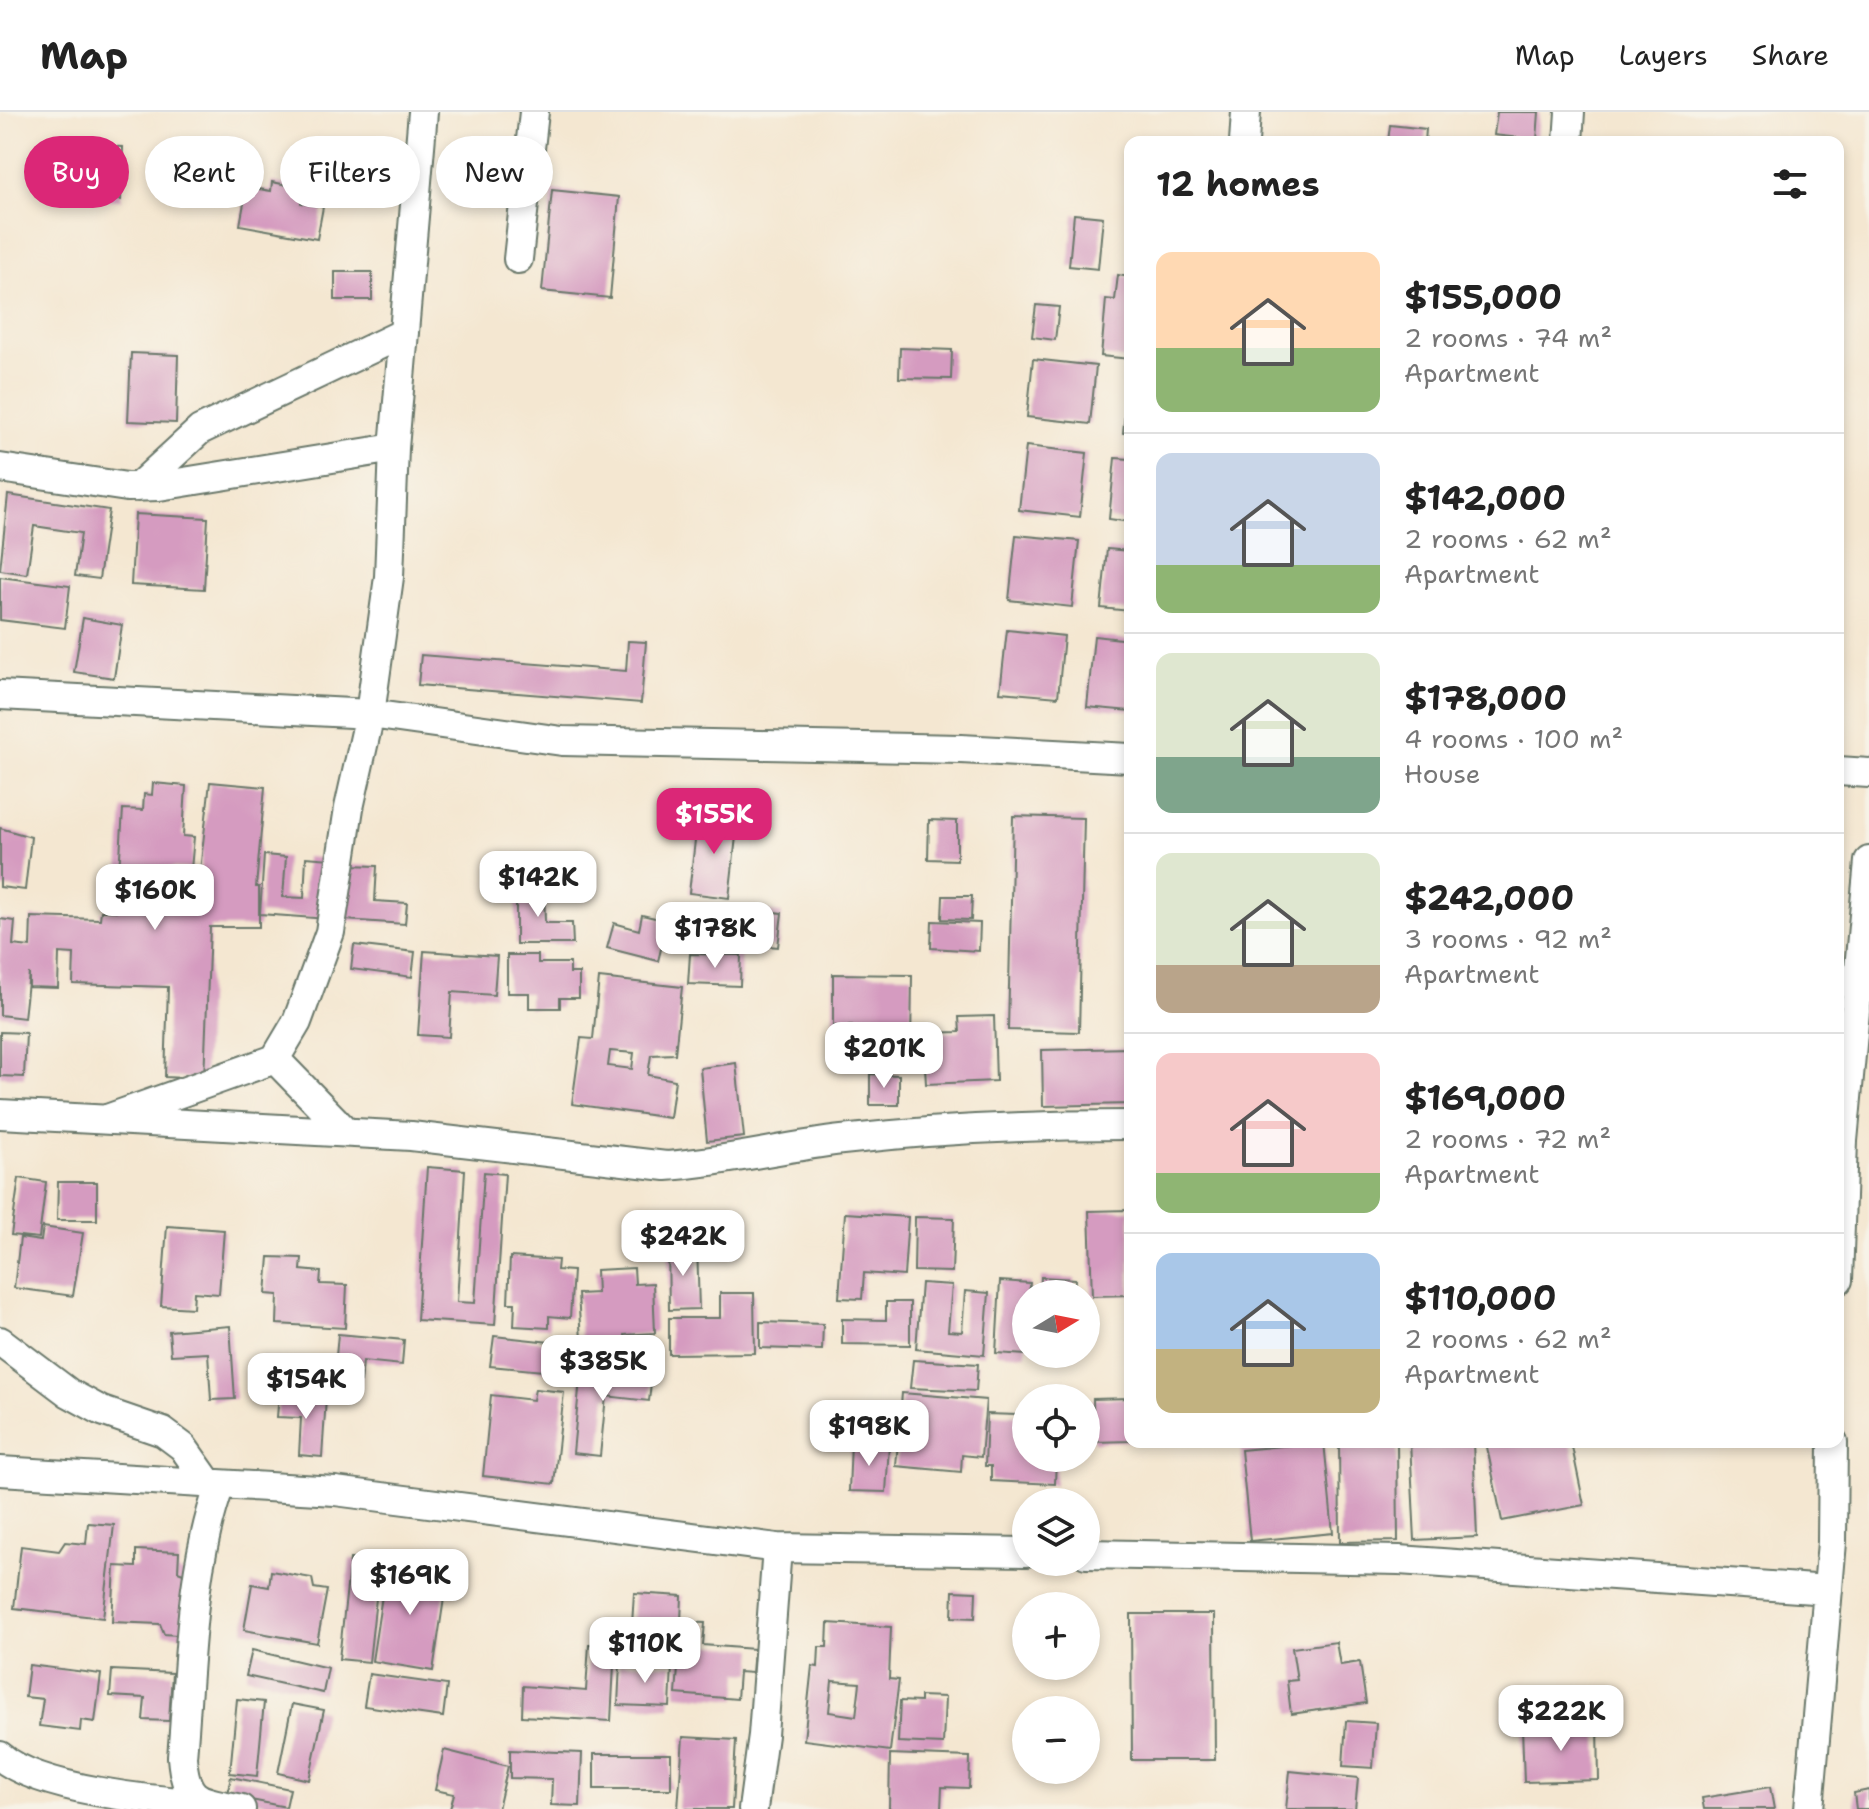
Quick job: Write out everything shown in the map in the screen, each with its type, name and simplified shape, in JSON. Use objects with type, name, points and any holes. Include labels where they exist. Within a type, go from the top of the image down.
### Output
[{"type":"street","points":[[107,1119],[275,1059],[297,1022],[330,932],[349,808],[370,714],[389,577],[394,448],[423,112]]},
{"type":"street","points":[[518,259],[534,112]]},
{"type":"street","points":[[1244,136],[1246,112]]},
{"type":"street","points":[[1568,136],[1570,112]]},
{"type":"street","points":[[138,487],[200,430],[404,333]]},
{"type":"street","points":[[0,468],[138,487],[194,482],[394,448]]},
{"type":"street","points":[[0,695],[216,709],[370,714],[562,741],[961,749],[1124,758]]},
{"type":"street","points":[[1844,771],[1869,773]]},
{"type":"street","points":[[1844,1130],[1869,861]]},
{"type":"street","points":[[275,1059],[346,1132]]},
{"type":"street","points":[[0,1114],[411,1136],[666,1166],[706,1163],[841,1140],[939,1131],[1044,1125],[1124,1125]]},
{"type":"street","points":[[0,1341],[69,1393],[102,1411],[163,1432],[183,1447],[215,1484]]},
{"type":"street","points":[[1809,1809],[1828,1590],[1833,1448]]},
{"type":"street","points":[[0,1471],[415,1500],[777,1548],[1012,1552]]},
{"type":"street","points":[[206,1804],[191,1794],[184,1781],[182,1757],[198,1563],[215,1484]]},
{"type":"street","points":[[753,1809],[763,1735],[777,1548]]},
{"type":"street","points":[[1100,1554],[1399,1560],[1828,1590]]},
{"type":"street","points":[[0,1756],[36,1776],[102,1791],[241,1809]]},
{"type":"building","points":[[1497,112],[1539,112],[1537,136],[1494,135]]},
{"type":"building","points":[[1390,125],[1426,129],[1425,136],[1389,136]]},
{"type":"building","points":[[272,182],[280,184],[280,208],[323,208],[317,239],[240,225],[243,208],[264,208],[264,190],[271,191]]},
{"type":"building","points":[[553,190],[619,197],[610,298],[542,291]]},
{"type":"building","points":[[1074,214],[1103,217],[1098,269],[1069,266]]},
{"type":"building","points":[[335,272],[372,272],[372,300],[335,300]]},
{"type":"building","points":[[1118,275],[1124,276],[1124,358],[1101,356],[1106,299],[1115,300]]},
{"type":"building","points":[[1036,305],[1059,307],[1055,340],[1032,337]]},
{"type":"building","points":[[900,348],[952,350],[951,379],[899,378]]},
{"type":"building","points":[[131,353],[178,355],[176,423],[128,421]]},
{"type":"building","points":[[1033,359],[1096,366],[1090,424],[1027,417]]},
{"type":"building","points":[[1026,446],[1087,453],[1080,517],[1019,510]]},
{"type":"building","points":[[1115,458],[1124,459],[1124,521],[1109,519]]},
{"type":"building","points":[[8,495],[109,510],[99,579],[75,576],[81,533],[34,526],[27,574],[0,570]]},
{"type":"building","points":[[135,514],[208,518],[204,589],[131,585]]},
{"type":"building","points":[[1016,535],[1079,541],[1072,607],[1009,600]]},
{"type":"building","points":[[1107,549],[1124,550],[1124,610],[1101,608]]},
{"type":"building","points":[[0,577],[70,586],[65,628],[0,620]]},
{"type":"building","points":[[83,618],[122,625],[114,678],[74,672]]},
{"type":"building","points":[[1007,630],[1064,636],[1058,697],[1000,692]]},
{"type":"building","points":[[1094,636],[1124,639],[1124,710],[1087,707]]},
{"type":"building","points":[[628,641],[646,642],[641,703],[418,685],[421,655],[626,671]]},
{"type":"building","points":[[210,782],[265,787],[256,887],[259,887],[259,927],[210,927],[204,1079],[165,1077],[168,987],[73,984],[74,954],[59,953],[58,988],[29,987],[29,973],[24,1018],[0,1015],[0,919],[15,921],[13,945],[30,947],[31,917],[100,919],[101,911],[116,911],[118,880],[142,882],[140,898],[187,902],[186,914],[195,915]]},
{"type":"building","points":[[153,783],[186,786],[183,836],[194,837],[191,869],[156,867],[156,875],[119,872],[123,809],[143,810],[144,794],[152,795]]},
{"type":"building","points":[[698,814],[738,819],[729,898],[689,893]]},
{"type":"building","points":[[1013,816],[1084,818],[1079,1032],[1008,1030]]},
{"type":"building","points":[[929,820],[957,821],[957,860],[928,859]]},
{"type":"building","points":[[0,828],[31,837],[25,890],[0,887]]},
{"type":"building","points":[[264,855],[286,857],[283,897],[304,898],[306,857],[331,859],[328,919],[260,914]]},
{"type":"building","points":[[349,865],[377,866],[375,901],[407,903],[405,924],[345,920]]},
{"type":"building","points":[[544,884],[545,923],[572,923],[573,944],[516,944],[516,885]]},
{"type":"building","points":[[943,896],[972,896],[971,920],[942,919]]},
{"type":"building","points":[[702,905],[782,913],[778,947],[698,939]]},
{"type":"building","points":[[642,915],[668,921],[658,961],[607,948],[614,923],[639,930]]},
{"type":"building","points":[[932,921],[980,923],[979,951],[931,948]]},
{"type":"building","points":[[354,945],[415,952],[412,977],[351,969]]},
{"type":"building","points":[[424,951],[497,956],[494,995],[452,992],[449,1037],[418,1035]]},
{"type":"building","points":[[690,954],[741,955],[740,986],[688,984]]},
{"type":"building","points":[[507,955],[538,955],[538,963],[570,963],[570,973],[579,973],[579,998],[560,998],[560,1008],[529,1008],[529,993],[507,993]]},
{"type":"building","points":[[833,974],[912,975],[911,1046],[880,1045],[879,1036],[853,1036],[853,1026],[833,1026]]},
{"type":"building","points":[[599,978],[682,987],[675,1054],[651,1055],[648,1075],[675,1080],[670,1118],[572,1104],[581,1038],[593,1039]],"holes":[[[610,1051],[634,1053],[632,1069],[608,1066]]]},
{"type":"building","points":[[994,1016],[996,1081],[926,1084],[923,1033],[960,1032],[959,1017]]},
{"type":"building","points":[[0,1032],[26,1033],[24,1077],[0,1076]]},
{"type":"building","points":[[1124,1048],[1124,1104],[1043,1106],[1042,1050]]},
{"type":"building","points":[[736,1063],[744,1137],[707,1141],[700,1068]]},
{"type":"building","points":[[870,1074],[899,1075],[899,1105],[870,1105]]},
{"type":"building","points":[[427,1167],[465,1170],[457,1302],[475,1303],[484,1172],[505,1174],[495,1325],[417,1320]]},
{"type":"building","points":[[19,1178],[46,1182],[39,1238],[11,1235]]},
{"type":"building","points":[[58,1182],[97,1182],[97,1220],[57,1220]]},
{"type":"building","points":[[1124,1210],[1124,1295],[1100,1296],[1100,1280],[1091,1280],[1089,1211]]},
{"type":"building","points":[[845,1213],[908,1217],[904,1276],[864,1273],[862,1299],[839,1298]]},
{"type":"building","points":[[915,1217],[954,1218],[952,1272],[914,1271]]},
{"type":"building","points":[[167,1226],[224,1230],[219,1294],[194,1292],[193,1308],[161,1306]]},
{"type":"building","points":[[43,1227],[83,1233],[73,1296],[14,1288],[20,1238],[41,1241]]},
{"type":"building","points":[[697,1245],[699,1309],[669,1310],[668,1246]]},
{"type":"building","points":[[269,1257],[302,1258],[301,1270],[321,1272],[320,1284],[347,1285],[345,1328],[277,1324],[278,1295],[266,1294]]},
{"type":"building","points":[[510,1257],[558,1260],[557,1270],[573,1271],[570,1318],[549,1316],[549,1328],[514,1326],[515,1303],[508,1303]]},
{"type":"building","points":[[634,1268],[635,1284],[653,1283],[655,1333],[625,1335],[626,1353],[582,1355],[578,1294],[597,1293],[596,1270]]},
{"type":"building","points":[[1041,1277],[1075,1279],[1075,1280],[1041,1280]]},
{"type":"building","points":[[1000,1281],[1012,1282],[1012,1354],[996,1353]]},
{"type":"building","points":[[921,1283],[952,1285],[948,1331],[962,1332],[965,1291],[989,1293],[984,1355],[916,1349]]},
{"type":"building","points":[[720,1293],[754,1293],[755,1353],[669,1354],[669,1318],[720,1318]]},
{"type":"building","points":[[886,1302],[910,1302],[910,1345],[842,1344],[842,1319],[886,1320]]},
{"type":"building","points":[[760,1322],[823,1324],[822,1350],[760,1348]]},
{"type":"building","points":[[230,1326],[235,1399],[211,1400],[208,1353],[171,1355],[169,1331]]},
{"type":"building","points":[[338,1334],[404,1340],[402,1365],[363,1361],[361,1382],[334,1379]]},
{"type":"building","points":[[494,1336],[577,1345],[574,1374],[490,1366]]},
{"type":"building","points":[[913,1360],[978,1364],[976,1391],[910,1388]]},
{"type":"building","points":[[581,1368],[652,1375],[649,1401],[606,1396],[600,1456],[573,1453]]},
{"type":"building","points":[[535,1389],[564,1392],[554,1484],[483,1476],[491,1395],[533,1400]]},
{"type":"building","points":[[902,1393],[986,1400],[981,1457],[962,1455],[961,1472],[896,1466]]},
{"type":"building","points":[[279,1394],[326,1398],[322,1457],[299,1455],[301,1418],[277,1417]]},
{"type":"building","points":[[1124,1398],[1124,1441],[1100,1442],[1100,1399]]},
{"type":"building","points":[[987,1414],[1012,1415],[1012,1472],[1055,1472],[1055,1484],[991,1481],[991,1466],[985,1466]]},
{"type":"building","points":[[851,1442],[889,1446],[886,1492],[849,1491]]},
{"type":"building","points":[[1325,1448],[1333,1533],[1250,1541],[1241,1450]]},
{"type":"building","points":[[1339,1448],[1397,1448],[1398,1541],[1340,1542]]},
{"type":"building","points":[[1410,1448],[1473,1448],[1477,1537],[1415,1540]]},
{"type":"building","points":[[1487,1448],[1572,1448],[1584,1505],[1502,1521]]},
{"type":"building","points":[[88,1523],[114,1525],[103,1618],[14,1608],[21,1546],[59,1551],[65,1542],[86,1544]]},
{"type":"building","points":[[136,1550],[179,1552],[178,1571],[193,1577],[189,1636],[164,1634],[160,1624],[112,1622],[115,1566],[136,1567]]},
{"type":"building","points":[[350,1559],[380,1562],[369,1662],[339,1659]]},
{"type":"building","points":[[387,1563],[448,1572],[433,1671],[372,1661]]},
{"type":"building","points":[[271,1571],[312,1578],[314,1588],[327,1590],[317,1643],[244,1630],[252,1584],[269,1587]]},
{"type":"building","points":[[953,1591],[976,1592],[975,1618],[952,1617]]},
{"type":"building","points":[[634,1593],[682,1596],[681,1622],[705,1623],[703,1645],[754,1649],[752,1673],[739,1672],[737,1699],[676,1694],[680,1643],[631,1640]]},
{"type":"building","points":[[1131,1614],[1214,1614],[1215,1760],[1132,1760]]},
{"type":"building","points":[[828,1623],[891,1627],[889,1679],[899,1680],[890,1751],[804,1740],[812,1666],[818,1667],[819,1647],[827,1647]],"holes":[[[832,1681],[860,1683],[856,1716],[829,1712]]]},
{"type":"building","points":[[1336,1642],[1340,1665],[1360,1662],[1366,1703],[1291,1714],[1287,1681],[1297,1680],[1292,1648]]},
{"type":"building","points":[[589,1644],[615,1646],[611,1721],[522,1716],[523,1686],[586,1691]]},
{"type":"building","points":[[252,1650],[328,1668],[323,1693],[246,1676]]},
{"type":"building","points":[[620,1663],[672,1665],[670,1707],[618,1705]]},
{"type":"building","points":[[29,1665],[101,1674],[95,1722],[81,1720],[80,1731],[39,1726],[43,1699],[25,1697]]},
{"type":"building","points":[[112,1670],[172,1673],[169,1721],[143,1720],[145,1698],[110,1696]]},
{"type":"building","points":[[369,1674],[447,1685],[443,1717],[364,1706]]},
{"type":"building","points":[[920,1696],[945,1697],[943,1744],[898,1742],[900,1701],[920,1702]]},
{"type":"building","points":[[237,1699],[264,1702],[257,1776],[230,1773]]},
{"type":"building","points":[[292,1704],[324,1710],[309,1780],[278,1773]]},
{"type":"building","points":[[1346,1721],[1376,1723],[1373,1768],[1343,1766]]},
{"type":"building","points":[[1598,1725],[1599,1780],[1524,1782],[1522,1727]]},
{"type":"building","points":[[683,1737],[736,1740],[732,1809],[678,1809]]},
{"type":"building","points":[[444,1750],[508,1766],[498,1809],[450,1809],[454,1794],[435,1790]]},
{"type":"building","points":[[510,1750],[582,1753],[580,1806],[551,1805],[552,1779],[510,1778]]},
{"type":"building","points":[[594,1754],[671,1754],[671,1789],[594,1789]]},
{"type":"building","points":[[890,1754],[970,1757],[969,1788],[942,1787],[941,1809],[889,1809]]},
{"type":"building","points":[[1290,1771],[1358,1778],[1355,1809],[1286,1809]]},
{"type":"building","points":[[231,1777],[290,1789],[286,1807],[227,1795]]},
{"type":"building","points":[[1770,1787],[1774,1809],[1704,1809],[1702,1798]]},
{"type":"building","points":[[1869,1790],[1869,1809],[1856,1809],[1854,1793]]}]
